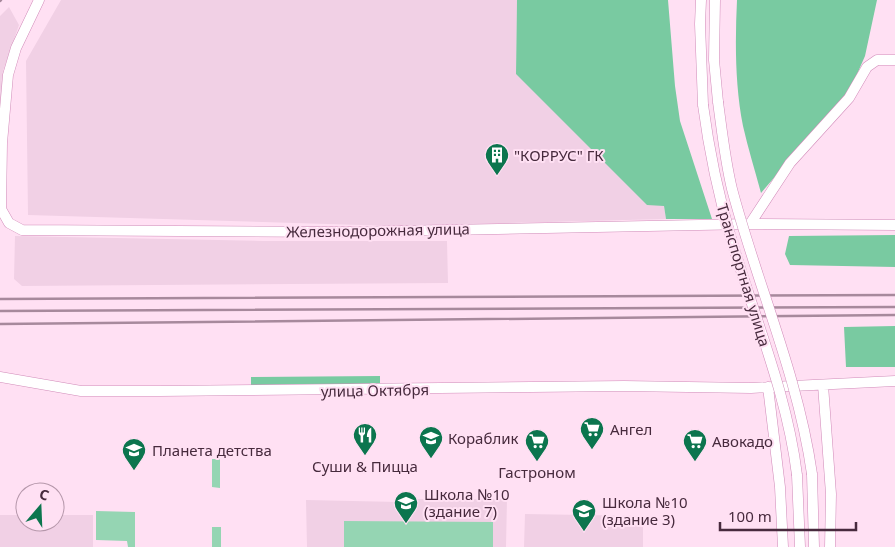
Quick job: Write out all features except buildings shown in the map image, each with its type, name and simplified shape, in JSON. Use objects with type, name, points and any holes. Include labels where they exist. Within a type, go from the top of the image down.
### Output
[{"type":"street","name":"Железнодорожная улица","points":[[39,0],[16,48],[8,75],[2,144],[1,208],[9,223],[22,230],[339,232],[750,224],[895,225]]},
{"type":"street","name":"Транспортная улица","points":[[701,0],[700,71],[703,104],[718,191],[731,239],[789,424],[797,475],[800,547]]},
{"type":"street","name":"Транспортная улица","points":[[715,0],[714,51],[723,144],[732,187],[781,344],[802,421],[812,474],[814,547]]},
{"type":"street","points":[[750,224],[790,163],[849,98],[867,67],[877,60],[895,60]]},
{"type":"street","name":"улица Октября","points":[[0,377],[82,391],[624,386],[751,388],[895,381]]},
{"type":"street","points":[[823,385],[831,494],[830,547]]},
{"type":"street","points":[[768,387],[780,486],[783,547]]},
{"type":"shaded area","points":[[61,0],[517,0],[516,74],[664,206],[666,219],[394,226],[28,215],[26,61]]},
{"type":"shaded area","points":[[9,7],[19,25],[3,71],[0,107],[0,16]]},
{"type":"shaded area","points":[[15,236],[263,241],[447,241],[448,283],[22,286],[14,279]]},
{"type":"shaded area","name":"Школа №10 (здание 7)","points":[[412,499],[507,499],[506,547],[307,547],[306,500],[399,502]]},
{"type":"shaded area","name":"Школа №10 (здание 3)","points":[[525,514],[643,516],[643,547],[524,547]]},
{"type":"shaded area","points":[[0,515],[15,515],[15,532],[65,532],[65,515],[93,515],[93,547],[0,547]]},
{"type":"green space","points":[[517,0],[668,0],[675,86],[680,121],[712,219],[666,219],[664,206],[647,205],[516,74]]},
{"type":"green space","points":[[737,0],[877,0],[865,56],[851,88],[761,193],[743,126],[738,95],[736,48]]},
{"type":"green space","points":[[895,235],[895,267],[790,265],[785,254],[789,236]]},
{"type":"green space","points":[[895,326],[895,367],[846,367],[844,327]]},
{"type":"green space","points":[[380,376],[380,385],[251,386],[251,377]]},
{"type":"green space","points":[[212,459],[220,459],[220,488],[212,487]]},
{"type":"green space","points":[[96,511],[135,512],[135,547],[128,547],[127,541],[96,540]]},
{"type":"green space","points":[[344,521],[493,522],[493,547],[344,547]]},
{"type":"green space","points":[[212,527],[221,527],[221,547],[212,547]]},
{"type":"railway","points":[[0,299],[895,295]]},
{"type":"railway","points":[[0,311],[895,307]]},
{"type":"railway","points":[[0,324],[895,315]]},
{"type":"place","name":"\"КОРРУС\" ГК","points":[[497,176]]},
{"type":"place","name":"Ангел","points":[[592,450]]},
{"type":"place","name":"Суши & Пицца","points":[[365,456]]},
{"type":"place","name":"Кораблик","points":[[431,459]]},
{"type":"place","name":"Гастроном","points":[[537,462]]},
{"type":"place","name":"Авокадо","points":[[695,462]]},
{"type":"place","name":"Планета детства","points":[[134,471]]},
{"type":"place","name":"Школа №10 (здание 7)","points":[[406,524]]},
{"type":"place","name":"Школа №10 (здание 3)","points":[[584,532]]}]
